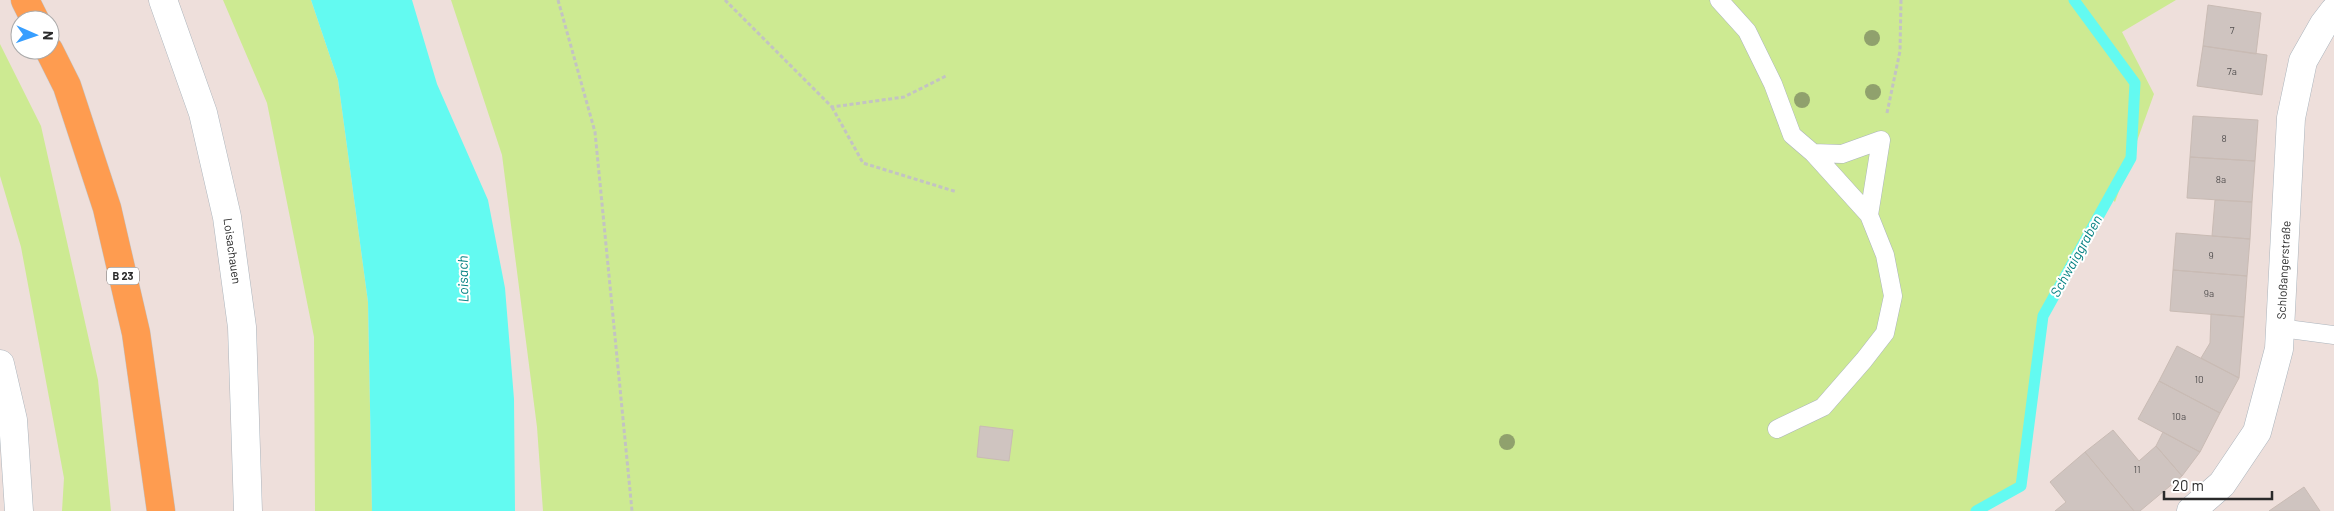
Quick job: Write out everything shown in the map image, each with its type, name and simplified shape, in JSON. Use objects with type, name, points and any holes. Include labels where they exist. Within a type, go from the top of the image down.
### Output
[{"type":"main road","name":"B 23","points":[[54,60],[67,86],[107,208],[136,332],[161,511]]},
{"type":"street","name":"Loisachauen","points":[[163,0],[203,113],[227,217],[242,327],[248,511]]},
{"type":"street","name":"Schloßangerstraße","points":[[2191,511],[2222,484],[2257,432],[2279,349],[2291,118],[2303,61],[2334,10]]},
{"type":"street","points":[[0,364],[13,420],[19,511]]},
{"type":"lane","points":[[1719,0],[1747,31],[1773,84],[1792,135],[1813,153],[1869,215],[1885,255],[1893,296],[1885,333],[1822,407],[1777,429]]},
{"type":"lane","points":[[1813,153],[1842,154],[1882,140],[1869,215]]},
{"type":"lane","points":[[2280,328],[2334,335]]},
{"type":"path","points":[[558,0],[594,132],[632,511]]},
{"type":"path","points":[[724,0],[832,107],[863,163],[957,192]]},
{"type":"path","points":[[1882,140],[1900,51],[1902,0]]},
{"type":"path","points":[[832,107],[904,97],[946,76]]},
{"type":"green space","points":[[223,0],[311,0],[338,80],[368,302],[372,511],[315,511],[314,337],[267,103]]},
{"type":"green space","points":[[451,0],[2176,0],[2122,32],[2154,94],[2115,202],[2109,196],[2041,316],[2018,485],[1972,511],[543,511],[537,427],[502,155]]},
{"type":"green space","points":[[0,44],[41,126],[98,380],[111,511],[62,511],[64,478],[21,247],[0,176]]},
{"type":"water","name":"Loisach","points":[[311,0],[412,0],[437,84],[488,200],[505,288],[514,399],[515,511],[372,511],[368,302],[338,80]]},
{"type":"building","points":[[2208,5],[2261,13],[2256,54],[2203,46]]},
{"type":"building","points":[[2203,46],[2267,55],[2262,95],[2197,86]]},
{"type":"building","points":[[2193,116],[2258,120],[2255,161],[2190,157]]},
{"type":"building","points":[[2190,157],[2255,161],[2252,202],[2187,198]]},
{"type":"building","points":[[2215,200],[2252,202],[2250,239],[2212,236]]},
{"type":"building","points":[[2176,233],[2250,239],[2247,276],[2173,270]]},
{"type":"building","points":[[2173,270],[2247,276],[2244,317],[2170,311]]},
{"type":"building","points":[[2211,314],[2244,317],[2239,378],[2201,358],[2210,343]]},
{"type":"building","points":[[2177,346],[2239,378],[2220,413],[2159,381]]},
{"type":"building","points":[[2159,381],[2220,413],[2200,452],[2138,419]]},
{"type":"building","points":[[980,426],[1013,430],[1009,461],[977,457]]},
{"type":"building","points":[[2113,430],[2139,461],[2156,446],[2182,476],[2140,511],[2134,511],[2085,452]]},
{"type":"building","points":[[2163,432],[2200,452],[2182,476],[2156,446]]},
{"type":"building","points":[[2085,452],[2134,511],[2055,511],[2066,502],[2050,482]]},
{"type":"building","points":[[2304,487],[2320,511],[2269,511]]},
{"type":"waterway","name":"Schwaiggraben","points":[[1976,511],[2021,486],[2043,316],[2131,158],[2135,83],[2074,0]]}]
